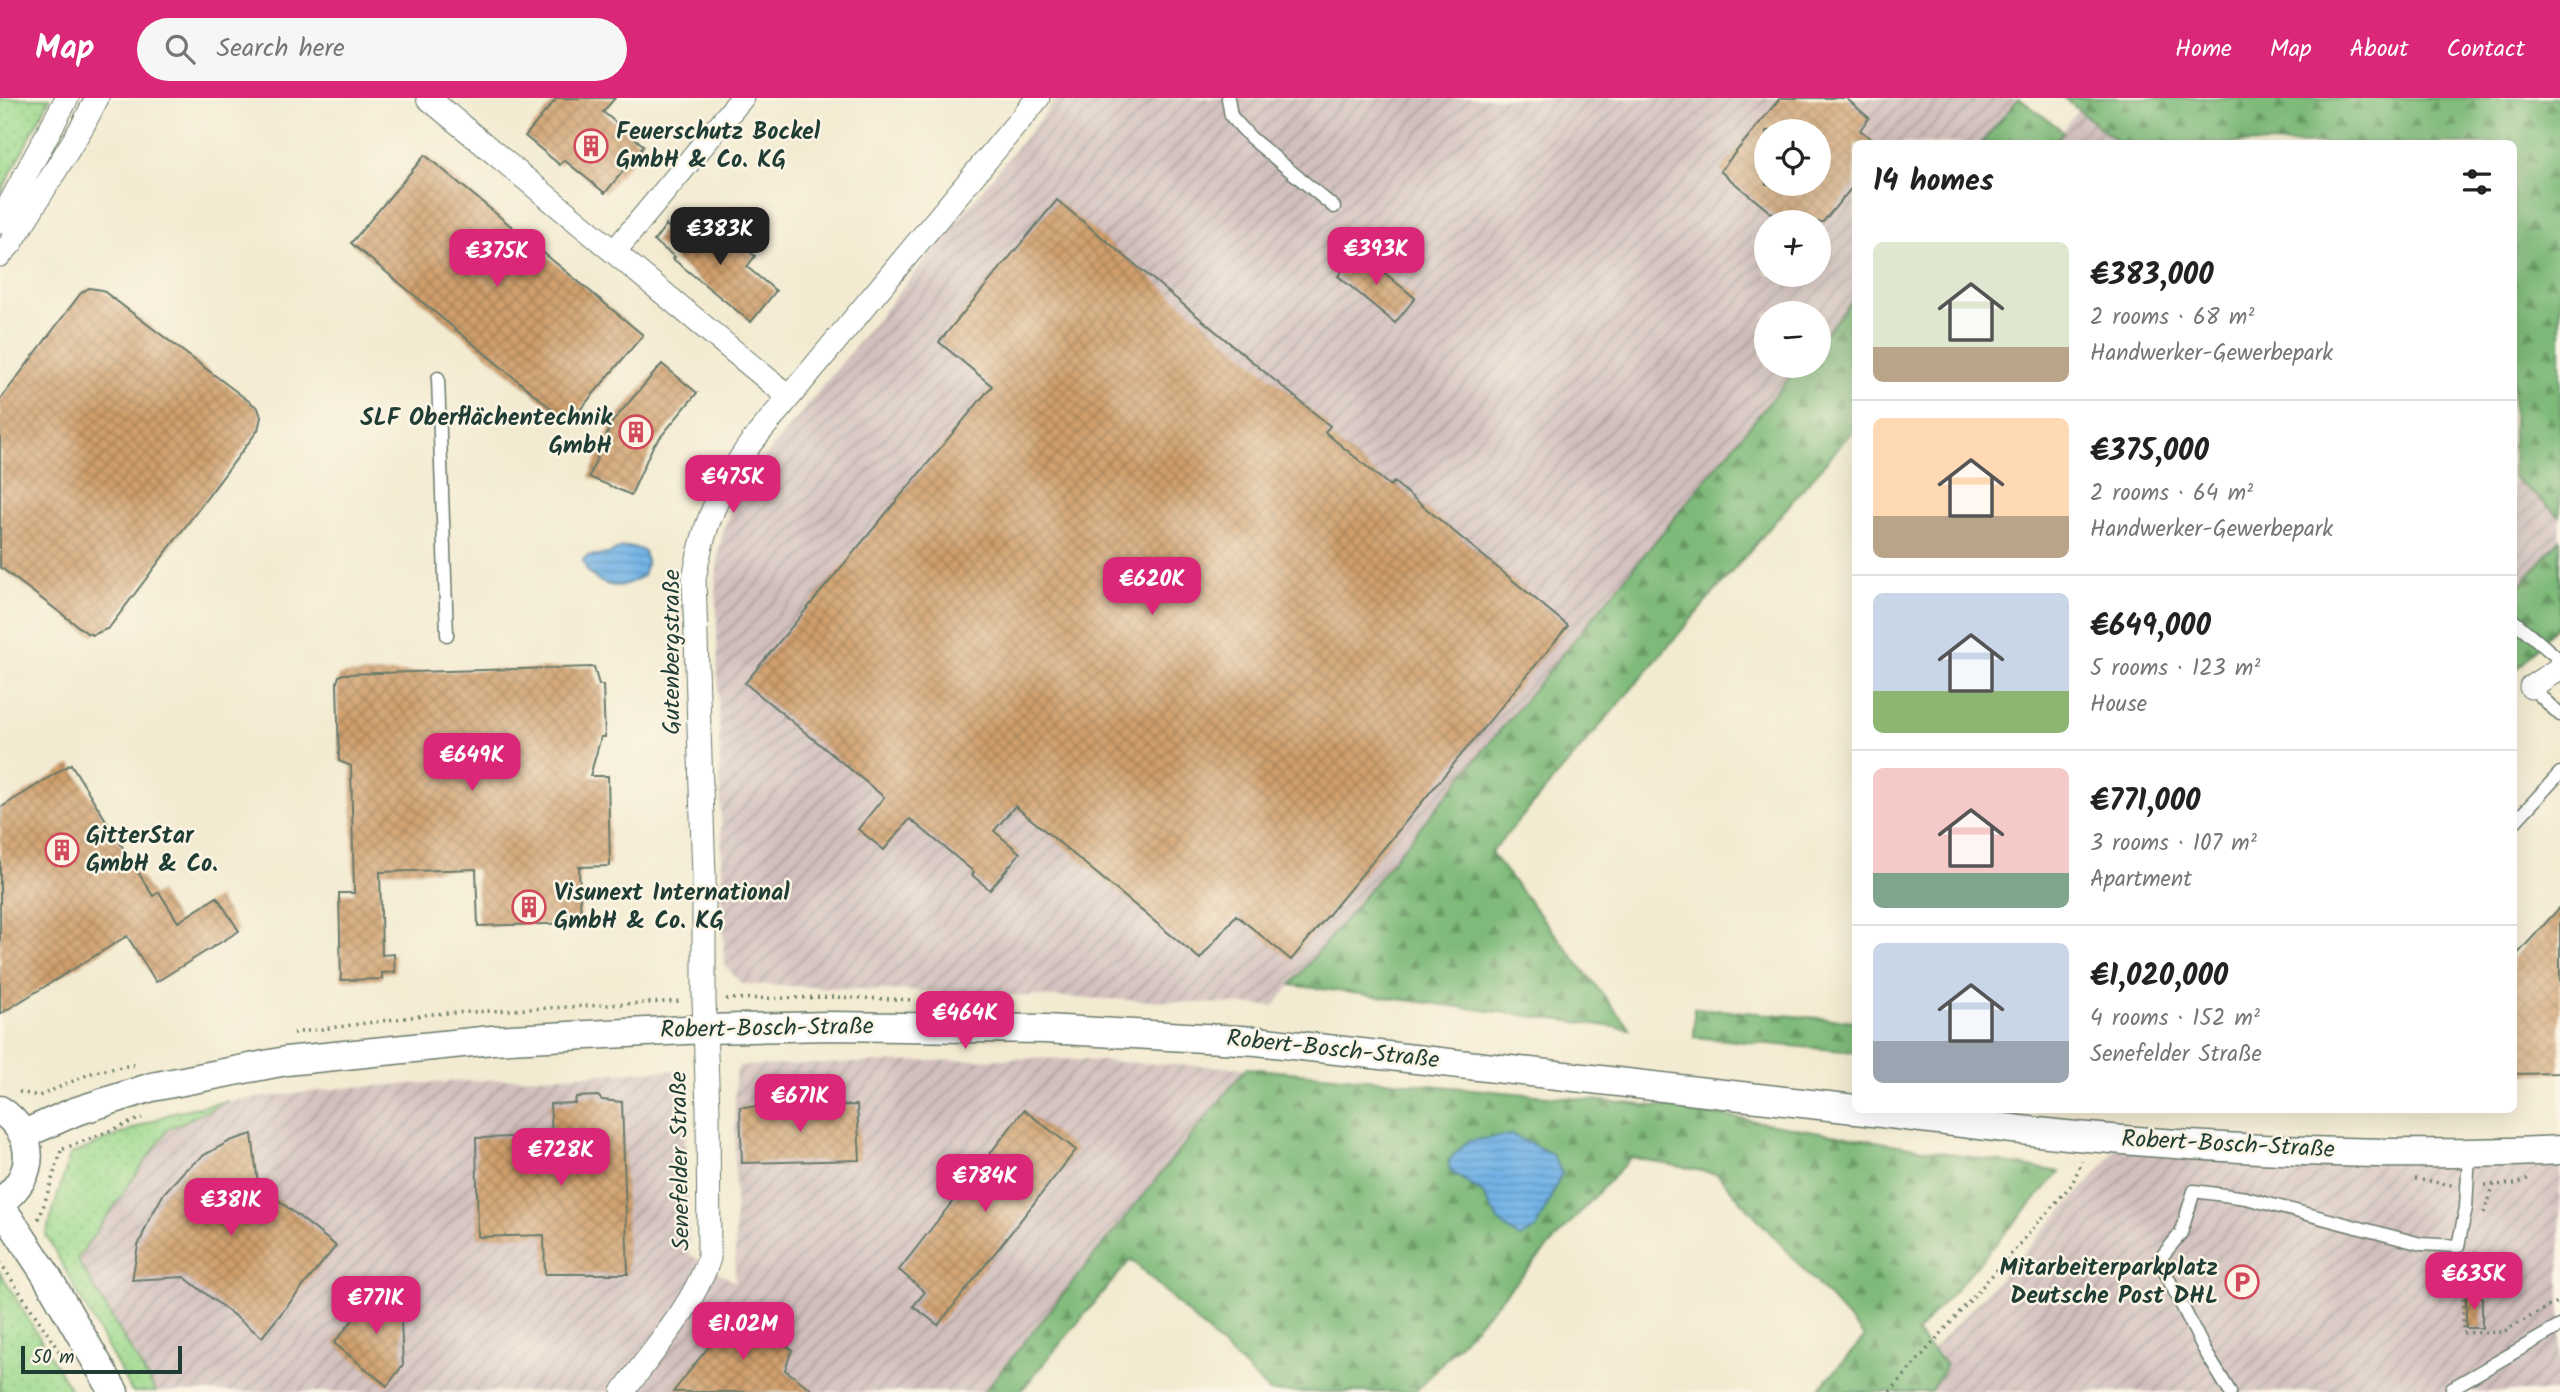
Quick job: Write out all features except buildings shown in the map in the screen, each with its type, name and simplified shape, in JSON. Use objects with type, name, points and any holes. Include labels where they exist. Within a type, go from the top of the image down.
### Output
[{"type":"street","points":[[0,222],[67,98]]},
{"type":"street","points":[[0,255],[11,243],[97,98]]},
{"type":"street","points":[[428,98],[789,397]]},
{"type":"street","points":[[614,252],[742,98]]},
{"type":"street","name":"Gutenbergstraße","points":[[705,1029],[704,876],[694,579],[699,545],[720,491],[750,444],[1038,98]]},
{"type":"street","points":[[2531,687],[2560,668]]},
{"type":"street","name":"Robert-Bosch-Straße","points":[[24,1134],[86,1108],[152,1087],[286,1061],[480,1041],[705,1029],[961,1026],[1257,1041],[1852,1109]]},
{"type":"street","name":"Senefelder Straße","points":[[623,1392],[693,1296],[709,1258],[705,1029]]},
{"type":"street","points":[[0,1110],[13,1119],[24,1134],[28,1149],[27,1166],[22,1181],[0,1203],[45,1273],[114,1392]]},
{"type":"street","name":"Robert-Bosch-Straße","points":[[1889,1113],[2087,1137],[2278,1150],[2469,1153],[2560,1150]]},
{"type":"lane","points":[[1228,98],[1231,116],[1251,138],[1334,207]]},
{"type":"lane","points":[[438,378],[447,635]]},
{"type":"lane","points":[[2517,623],[2560,660]]},
{"type":"lane","points":[[2531,687],[2560,715]]},
{"type":"lane","points":[[2517,820],[2560,773]]},
{"type":"lane","points":[[2230,1392],[2205,1351],[2159,1260],[2181,1233],[2194,1191],[2246,1198],[2421,1244],[2458,1246],[2466,1208],[2469,1153]]},
{"type":"lane","points":[[2452,1388],[2560,1326]]},
{"type":"path","points":[[40,1217],[63,1149],[145,1117]]},
{"type":"path","points":[[1890,1392],[2072,1184],[2081,1166],[2087,1137]]},
{"type":"path","points":[[2415,1180],[2442,1185],[2517,1184],[2541,1173]]},
{"type":"path","points":[[2483,1218],[2494,1185]]},
{"type":"path","points":[[2477,1247],[2463,1298],[2463,1333],[2503,1332],[2560,1300]]},
{"type":"path","points":[[0,1262],[65,1360]]},
{"type":"shaded area","points":[[1057,98],[2019,98],[1984,140],[1852,140],[1852,301],[1831,326],[1831,301],[1754,301],[1754,378],[1789,378],[1274,1006],[741,984],[724,964],[716,581],[719,550],[726,522],[737,498],[766,456]]},
{"type":"shaded area","points":[[2078,109],[2115,140],[2056,140]]},
{"type":"shaded area","points":[[2517,480],[2560,516],[2560,540],[2517,588]]},
{"type":"shaded area","points":[[1037,1058],[1246,1068],[984,1392],[156,1392],[77,1259],[168,1129],[228,1101],[354,1087],[675,1070],[683,1084],[689,1254],[735,1282],[735,1075],[739,1066]]},
{"type":"shaded area","points":[[2117,1148],[2560,1159],[2560,1392],[1893,1392],[2090,1181]]},
{"type":"green space","points":[[0,98],[50,98],[0,194]]},
{"type":"green space","points":[[2019,98],[2063,131],[2056,140],[1984,140]]},
{"type":"green space","points":[[2064,98],[2560,98],[2560,516],[2517,480],[2517,140],[2115,140]]},
{"type":"green space","points":[[1852,301],[1852,432],[1491,853],[1630,1029],[1291,985],[1789,378],[1831,378],[1831,326]]},
{"type":"green space","points":[[2560,540],[2560,622],[2517,670],[2517,588]]},
{"type":"green space","points":[[1694,1008],[1852,1021],[1852,1052],[1694,1037]]},
{"type":"green space","points":[[1246,1068],[1676,1108],[2060,1172],[1916,1333],[1946,1365],[1930,1392],[1816,1392],[1865,1337],[1717,1174],[1631,1157],[1415,1392],[1270,1392],[1131,1259],[1020,1392],[984,1392]],"holes":[[[1468,1141],[1499,1222],[1483,1193],[1452,1172],[1448,1161]]]},
{"type":"green space","points":[[228,1101],[168,1129],[77,1259],[156,1392],[132,1392],[46,1235],[70,1155],[174,1112]]},
{"type":"green space","points":[[0,1272],[72,1392],[0,1392]]},
{"type":"water","points":[[623,547],[644,551],[647,563],[643,576],[616,586],[600,581],[587,570],[583,560],[587,556],[608,554]]},
{"type":"water","points":[[1512,1135],[1552,1154],[1562,1173],[1536,1229],[1520,1238],[1499,1222],[1483,1193],[1452,1172],[1448,1161],[1468,1141]]},
{"type":"place","name":"Feuerschutz Bockel GmbH & Co. KG","points":[[591,146]]},
{"type":"place","name":"SLF Oberflächentechnik GmbH","points":[[636,432]]},
{"type":"place","name":"GitterStar GmbH & Co.","points":[[62,850]]},
{"type":"place","name":"Visunext International GmbH & Co. KG","points":[[529,907]]},
{"type":"place","name":"Mitarbeiterparkplatz Deutsche Post DHL","points":[[2242,1282]]}]
